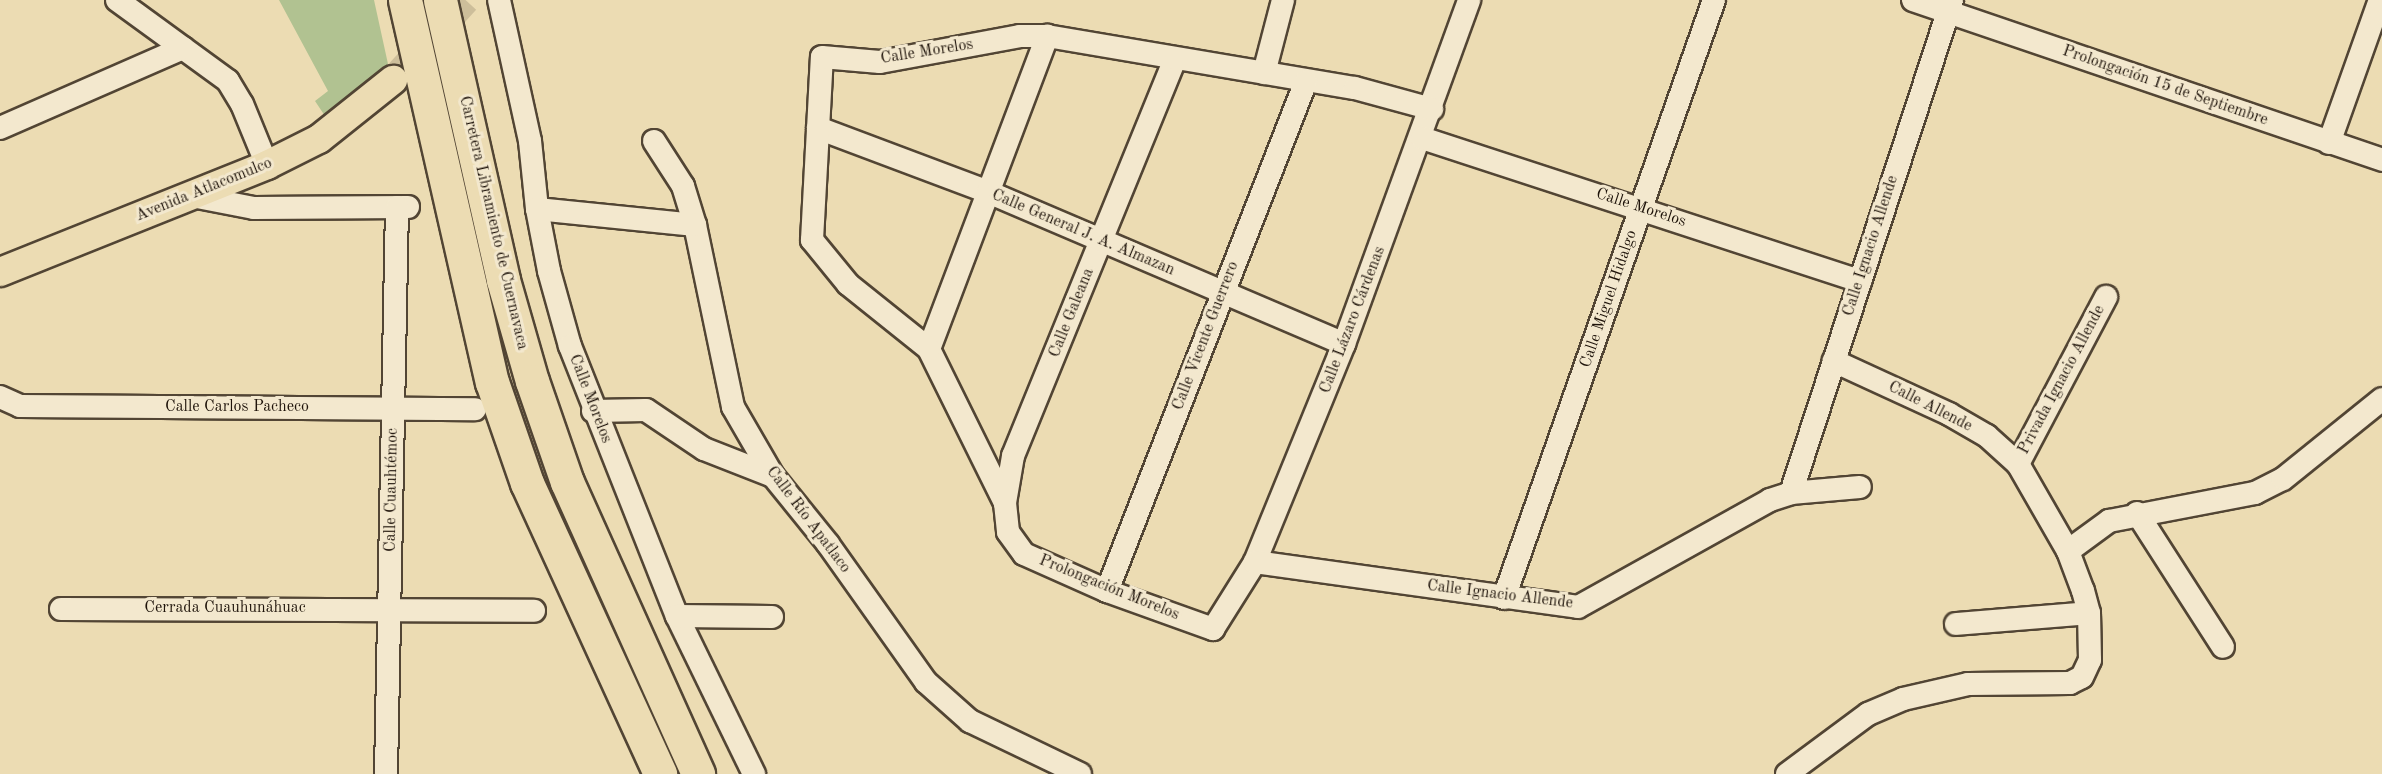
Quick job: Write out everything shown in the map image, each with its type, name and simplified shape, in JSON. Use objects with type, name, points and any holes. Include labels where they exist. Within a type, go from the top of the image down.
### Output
[{"type":"highway","points":[[405,0],[492,382],[527,483],[660,774]]},
{"type":"highway","name":"Carretera Libramiento de Cuernavaca","points":[[440,0],[503,280],[532,381],[567,482],[698,774]]},
{"type":"main road","name":"Avenida Atlacomulco","points":[[0,272],[267,165],[319,139],[393,80]]},
{"type":"street","points":[[117,0],[228,81],[242,104],[267,165]]},
{"type":"street","name":"Calle Morelos","points":[[498,0],[530,141],[537,209],[570,346],[593,411],[677,616],[754,774]]},
{"type":"street","points":[[1264,74],[1283,0]]},
{"type":"street","name":"Calle Lázaro Cárdenas","points":[[1213,629],[1255,562],[1344,344],[1422,138],[1469,0]]},
{"type":"street","name":"Calle Miguel Hidalgo","points":[[1504,598],[1714,0]]},
{"type":"street","name":"Prolongación 15 de Septiembre","points":[[1913,0],[1950,5],[2329,143],[2382,160]]},
{"type":"street","points":[[2329,143],[2380,0]]},
{"type":"street","name":"Calle Ignacio Allende","points":[[1791,493],[1950,5]]},
{"type":"street","name":"Calle Morelos","points":[[1005,503],[928,349],[848,284],[812,240],[822,57],[880,62],[1020,36],[1047,36],[1355,88],[1432,110]]},
{"type":"street","points":[[928,349],[1047,36]]},
{"type":"street","points":[[0,128],[183,48]]},
{"type":"street","name":"Calle Galeana","points":[[1005,503],[1013,456],[1175,59]]},
{"type":"street","name":"Calle Vicente Guerrero","points":[[1107,591],[1306,81]]},
{"type":"street","name":"Calle General J. A. Almazan","points":[[818,128],[988,192],[1344,344]]},
{"type":"street","name":"Calle Morelos","points":[[1422,138],[1642,207],[1860,281]]},
{"type":"street","name":"Calle Río Apatlaco","points":[[654,141],[682,186],[695,225],[733,407],[773,476],[828,544],[926,682],[970,721],[1080,774]]},
{"type":"street","name":"Calle Cuauhtémoc","points":[[192,196],[254,208],[402,207],[393,408],[386,774]]},
{"type":"street","points":[[537,209],[695,225]]},
{"type":"street","name":"Privada Ignacio Allende","points":[[2018,464],[2106,297]]},
{"type":"street","name":"Calle Allende","points":[[1834,361],[1948,414],[1987,436],[2018,464]]},
{"type":"street","name":"Calle Carlos Pacheco","points":[[0,398],[20,406],[475,409]]},
{"type":"street","points":[[2068,551],[2109,520],[2137,513],[2256,493],[2283,479],[2382,399]]},
{"type":"street","points":[[593,411],[637,408],[704,449],[773,476]]},
{"type":"street","points":[[1787,774],[1868,714],[1904,699],[1968,684],[2070,683],[2082,677],[2090,660],[2089,613],[2068,551],[2018,464]]},
{"type":"street","name":"Calle Ignacio Allende","points":[[1255,562],[1578,607],[1770,500],[1791,493],[1860,488]]},
{"type":"street","name":"Prolongación Morelos","points":[[1005,503],[1008,532],[1024,554],[1107,591],[1213,629]]},
{"type":"street","points":[[2137,513],[2223,647]]},
{"type":"street","name":"Cerrada Cuauhunáhuac","points":[[61,609],[390,608],[534,611]]},
{"type":"street","points":[[1956,624],[2089,613]]},
{"type":"street","points":[[677,616],[772,617]]},
{"type":"green space","points":[[279,0],[374,0],[388,64],[329,122],[315,101],[328,91]]},
{"type":"tunnel","points":[[393,80],[466,0]]}]
